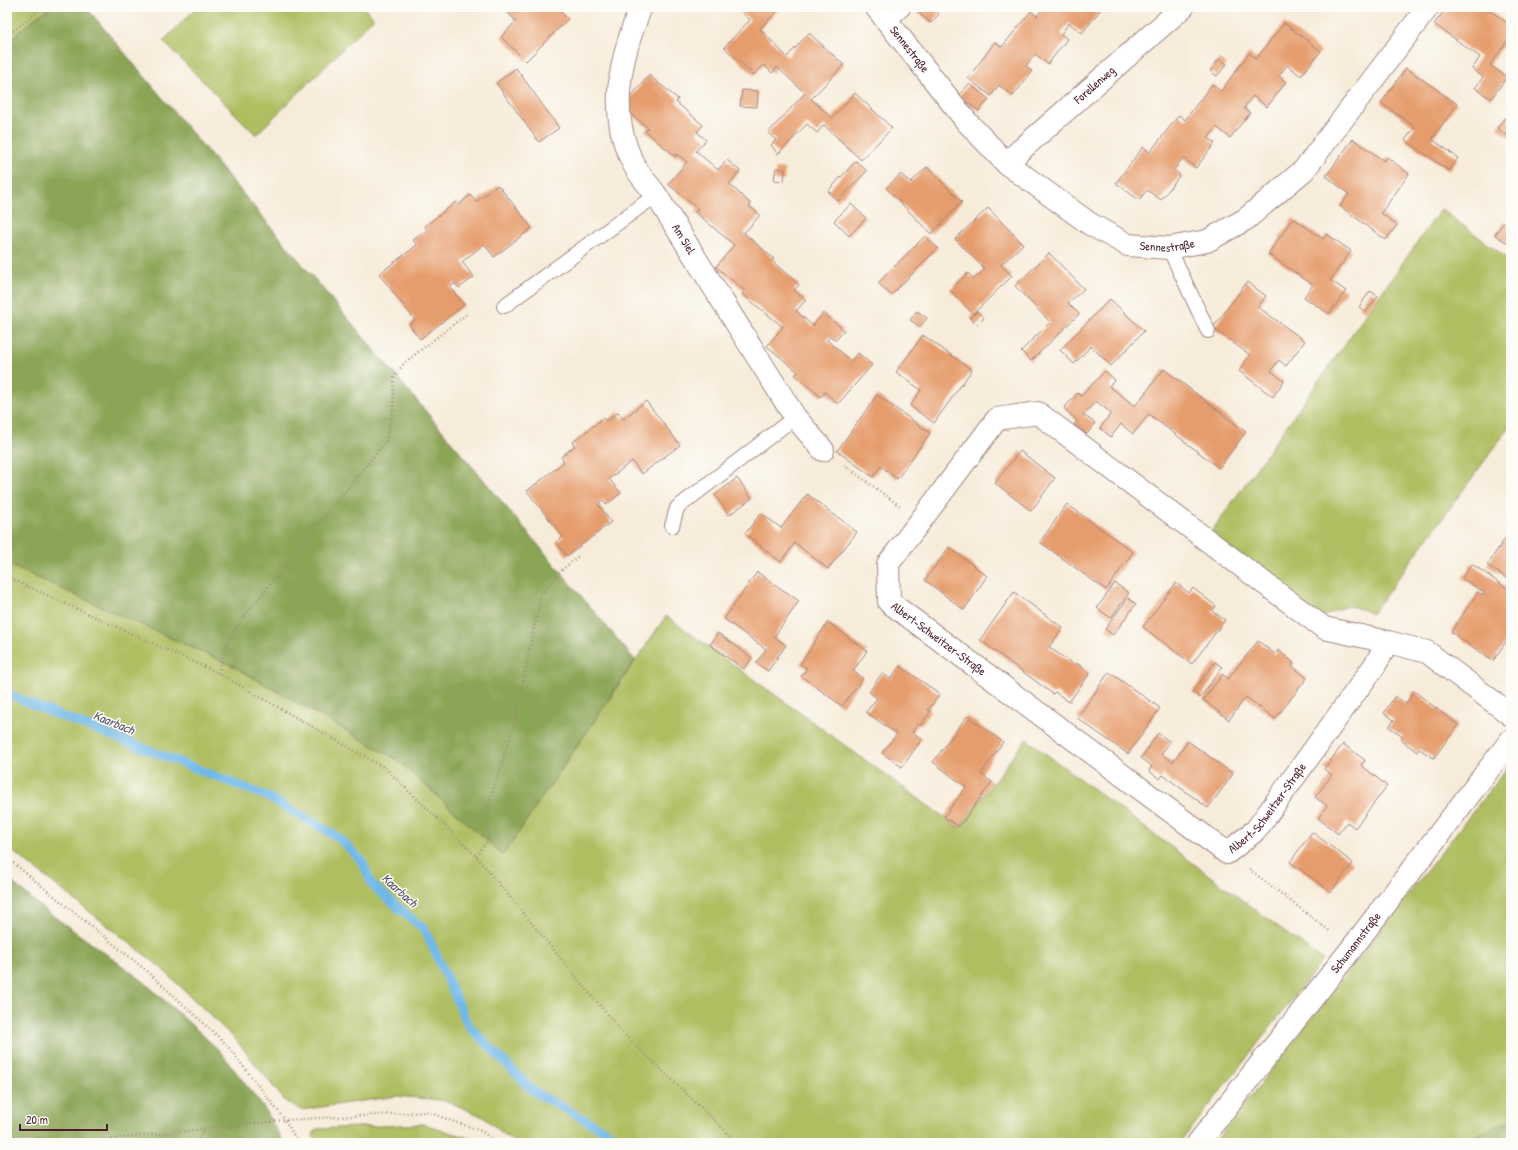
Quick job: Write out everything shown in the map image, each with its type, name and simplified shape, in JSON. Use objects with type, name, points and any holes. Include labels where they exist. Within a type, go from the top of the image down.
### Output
[{"type":"street","name":"Am Siel","points":[[640,7],[622,64],[617,99],[622,134],[631,159],[634,166],[656,194],[795,417],[823,450]]},
{"type":"street","name":"Forellenweg","points":[[1006,163],[1183,7]]},
{"type":"street","name":"Sennestraße","points":[[887,11],[967,122],[1006,163],[1090,224],[1128,244],[1170,248],[1207,241],[1246,219],[1304,170],[1428,7]]},
{"type":"street","name":"Albert-Schweitzer-Straße","points":[[1388,642],[1375,665],[1256,830],[1227,853],[889,602],[888,564],[921,522],[997,418],[1038,412],[1324,628],[1388,642],[1427,652],[1511,715]]},
{"type":"street","name":"Schumannstraße","points":[[1198,1143],[1352,948],[1511,740]]},
{"type":"lane","points":[[504,306],[656,194]]},
{"type":"lane","points":[[1170,248],[1208,331]]},
{"type":"lane","points":[[672,526],[677,508],[795,417]]},
{"type":"path","points":[[7,36],[44,7]]},
{"type":"path","points":[[218,674],[228,641],[245,615],[316,530],[386,441],[392,411],[394,378],[404,363],[467,314]]},
{"type":"path","points":[[823,450],[921,522]]},
{"type":"path","points":[[476,856],[488,840],[490,800],[514,725],[541,594],[563,570],[580,555]]},
{"type":"path","points":[[7,577],[218,674],[385,768],[476,856],[621,1030],[738,1143]]},
{"type":"path","points":[[1227,853],[1290,899],[1352,948]]},
{"type":"path","points":[[7,858],[148,972],[225,1043],[285,1120],[298,1143]]},
{"type":"path","points":[[76,1143],[285,1120],[427,1112],[481,1131],[497,1143]]},
{"type":"path","points":[[197,1143],[204,1128]]},
{"type":"green space","points":[[7,7],[51,7],[35,18],[7,42]]},
{"type":"green space","points":[[51,7],[86,7],[635,660],[503,855],[396,759],[235,667],[7,564],[7,42],[35,18]]},
{"type":"green space","points":[[197,7],[363,7],[374,18],[256,135],[163,41]]},
{"type":"green space","points":[[1441,209],[1511,261],[1511,425],[1372,614],[1361,609],[1347,606],[1315,619],[1204,542]]},
{"type":"green space","points":[[7,564],[235,667],[396,759],[503,855],[666,616],[959,828],[1026,739],[1323,960],[1180,1143],[515,1143],[483,1117],[447,1101],[397,1096],[301,1110],[286,1102],[235,1039],[159,966],[7,847]]},
{"type":"green space","points":[[1511,763],[1511,1120],[1459,1143],[1214,1143]]},
{"type":"green space","points":[[7,878],[45,910],[142,980],[219,1050],[264,1108],[284,1143],[7,1143]]},
{"type":"green space","points":[[1511,1120],[1511,1143],[1459,1143]]},
{"type":"green space","points":[[424,1124],[474,1140],[478,1143],[317,1143],[313,1135],[316,1129]]},
{"type":"building","points":[[503,7],[556,7],[568,19],[526,61],[501,37],[516,21]]},
{"type":"building","points":[[737,7],[781,7],[760,29],[787,57],[809,33],[844,65],[811,99],[832,118],[855,93],[892,128],[861,160],[824,125],[817,133],[807,124],[778,154],[771,145],[776,140],[768,133],[805,93],[777,67],[772,73],[764,65],[754,75],[724,47],[750,20]]},
{"type":"building","points":[[919,7],[930,7],[939,14],[931,23],[916,11]]},
{"type":"building","points":[[1044,7],[1102,8],[1082,33],[1069,23],[1061,34],[1067,39],[1048,64],[1035,54],[1026,66],[1032,71],[1013,96],[999,85],[991,96],[968,78],[995,42],[1002,47],[1031,11],[1037,16]]},
{"type":"building","points":[[1447,7],[1485,7],[1511,26],[1511,36],[1490,65],[1507,77],[1491,99],[1475,88],[1483,77],[1472,69],[1480,57],[1434,24]]},
{"type":"building","points":[[1284,23],[1321,51],[1301,76],[1287,65],[1279,76],[1286,82],[1267,107],[1253,96],[1244,108],[1250,113],[1230,138],[1217,127],[1208,138],[1215,143],[1196,168],[1183,158],[1174,170],[1180,175],[1161,200],[1147,190],[1139,200],[1116,183],[1143,147],[1150,152],[1179,115],[1185,120],[1212,84],[1221,91],[1249,53],[1256,59]]},
{"type":"building","points":[[1219,59],[1227,64],[1217,76],[1210,71]]},
{"type":"building","points":[[516,68],[559,128],[539,142],[496,83]]},
{"type":"building","points":[[1406,68],[1457,104],[1432,139],[1458,158],[1449,171],[1405,140],[1415,127],[1381,103]]},
{"type":"building","points":[[649,75],[678,99],[676,102],[703,125],[697,132],[706,140],[696,151],[718,170],[727,160],[740,171],[729,184],[751,204],[749,206],[760,215],[744,233],[774,259],[772,261],[799,285],[794,290],[806,300],[796,311],[813,326],[823,313],[844,330],[836,340],[830,336],[827,340],[851,361],[858,353],[872,365],[838,404],[825,392],[821,397],[795,375],[798,372],[767,346],[783,327],[742,294],[745,291],[716,267],[734,245],[695,212],[698,209],[668,184],[687,162],[677,154],[676,157],[645,131],[648,128],[622,107]]},
{"type":"building","points":[[969,84],[989,99],[979,111],[959,96]]},
{"type":"building","points":[[742,90],[758,91],[757,107],[740,106]]},
{"type":"building","points":[[1507,115],[1511,118],[1510,138],[1497,128]]},
{"type":"building","points":[[1353,139],[1384,161],[1387,157],[1409,174],[1381,213],[1397,225],[1386,240],[1340,206],[1349,194],[1326,176]]},
{"type":"building","points":[[856,161],[867,171],[838,201],[828,191]]},
{"type":"building","points":[[927,167],[962,202],[931,234],[886,188],[901,174],[910,183]]},
{"type":"building","points":[[776,168],[785,169],[784,181],[774,180]]},
{"type":"building","points":[[498,185],[532,228],[494,257],[484,244],[462,262],[474,277],[459,288],[455,283],[450,287],[464,305],[420,339],[409,325],[415,320],[379,274],[417,245],[413,240],[427,230],[425,226],[456,202],[459,205],[470,195],[476,202]]},
{"type":"building","points":[[851,204],[866,218],[849,236],[834,221]]},
{"type":"building","points":[[988,208],[1023,244],[1001,265],[1012,276],[973,314],[950,290],[968,273],[974,279],[985,269],[955,239]]},
{"type":"building","points":[[1293,218],[1323,239],[1327,234],[1351,251],[1330,280],[1346,291],[1329,314],[1304,297],[1313,285],[1268,254]]},
{"type":"building","points":[[1504,222],[1511,227],[1511,241],[1509,244],[1495,235]]},
{"type":"building","points":[[925,236],[938,248],[891,295],[878,283]]},
{"type":"building","points":[[1049,253],[1084,289],[1068,303],[1079,314],[1031,361],[1021,351],[1050,322],[1015,286]]},
{"type":"building","points":[[1247,282],[1266,296],[1258,307],[1305,341],[1286,366],[1279,360],[1271,371],[1284,381],[1273,397],[1239,371],[1250,355],[1213,328]]},
{"type":"building","points":[[1370,291],[1378,296],[1366,312],[1359,307]]},
{"type":"building","points":[[1110,299],[1144,331],[1111,366],[1091,346],[1074,364],[1060,350]]},
{"type":"building","points":[[917,311],[927,318],[920,327],[910,320]]},
{"type":"building","points":[[977,311],[984,318],[977,325],[970,318]]},
{"type":"building","points":[[923,335],[972,370],[934,423],[910,406],[921,390],[896,372]]},
{"type":"building","points":[[1164,369],[1246,432],[1219,468],[1149,414],[1133,434],[1121,424],[1111,437],[1100,428],[1111,413],[1096,401],[1083,415],[1095,423],[1087,434],[1074,425],[1077,421],[1064,408],[1078,393],[1081,396],[1105,371],[1115,380],[1109,386],[1135,406]]},
{"type":"building","points":[[877,395],[930,433],[897,479],[881,466],[873,477],[837,451]]},
{"type":"building","points":[[646,401],[680,445],[642,474],[632,461],[609,479],[621,493],[606,505],[603,500],[598,504],[611,522],[567,556],[556,542],[563,537],[527,491],[564,462],[561,457],[575,446],[572,443],[603,418],[606,421],[618,412],[623,419]]},
{"type":"building","points":[[1020,451],[1055,478],[1031,511],[995,483]]},
{"type":"building","points":[[737,478],[752,498],[729,515],[715,495]]},
{"type":"building","points":[[807,494],[857,532],[828,569],[795,543],[781,562],[745,534],[761,513],[781,528]]},
{"type":"building","points":[[1067,504],[1133,552],[1106,590],[1040,542]]},
{"type":"building","points":[[1511,530],[1511,581],[1487,565]]},
{"type":"building","points":[[949,547],[987,576],[964,610],[925,580]]},
{"type":"building","points":[[1472,564],[1511,591],[1511,603],[1506,611],[1511,615],[1511,634],[1493,661],[1451,632],[1478,592],[1483,595],[1485,593],[1462,578]]},
{"type":"building","points":[[757,572],[799,601],[774,637],[786,645],[768,671],[756,663],[766,649],[724,619]]},
{"type":"building","points":[[1115,583],[1129,593],[1111,618],[1097,608]]},
{"type":"building","points":[[1176,583],[1189,593],[1193,588],[1216,606],[1212,611],[1225,620],[1192,664],[1143,627]]},
{"type":"building","points":[[1014,592],[1063,628],[1049,647],[1074,665],[1076,663],[1090,673],[1069,702],[1055,692],[1053,694],[980,640]]},
{"type":"building","points":[[1128,598],[1136,604],[1113,635],[1105,629]]},
{"type":"building","points":[[828,622],[867,651],[853,671],[863,678],[842,706],[801,676],[807,668],[800,664]]},
{"type":"building","points":[[718,633],[752,658],[744,669],[710,645]]},
{"type":"building","points":[[1258,641],[1275,654],[1278,650],[1294,663],[1292,666],[1307,678],[1275,719],[1246,697],[1229,720],[1203,700],[1223,674],[1228,679]]},
{"type":"building","points":[[1215,662],[1222,667],[1200,698],[1192,692]]},
{"type":"building","points":[[900,666],[940,694],[928,710],[931,711],[920,726],[918,724],[912,732],[922,739],[902,767],[882,753],[897,734],[866,712],[877,698],[869,692],[882,673],[890,679]]},
{"type":"building","points":[[1109,672],[1160,708],[1128,754],[1077,718]]},
{"type":"building","points":[[1414,691],[1458,725],[1434,758],[1419,749],[1417,752],[1401,740],[1403,736],[1389,727],[1394,720],[1384,713],[1395,696],[1406,704]]},
{"type":"building","points":[[967,716],[1003,742],[981,774],[992,782],[959,827],[944,817],[966,787],[933,762]]},
{"type":"building","points":[[1158,733],[1170,742],[1161,754],[1173,762],[1188,741],[1233,774],[1208,808],[1163,775],[1160,779],[1149,771],[1152,766],[1141,758]]},
{"type":"building","points":[[1343,744],[1365,760],[1361,765],[1387,786],[1355,828],[1347,822],[1338,834],[1318,818],[1327,806],[1315,797],[1332,775],[1324,769]]},
{"type":"building","points":[[1312,832],[1353,863],[1331,892],[1290,862]]},
{"type":"waterway","name":"Kaarbach","points":[[7,693],[43,709],[266,796],[338,837],[362,861],[372,885],[425,930],[468,1025],[533,1091],[627,1143]]}]
